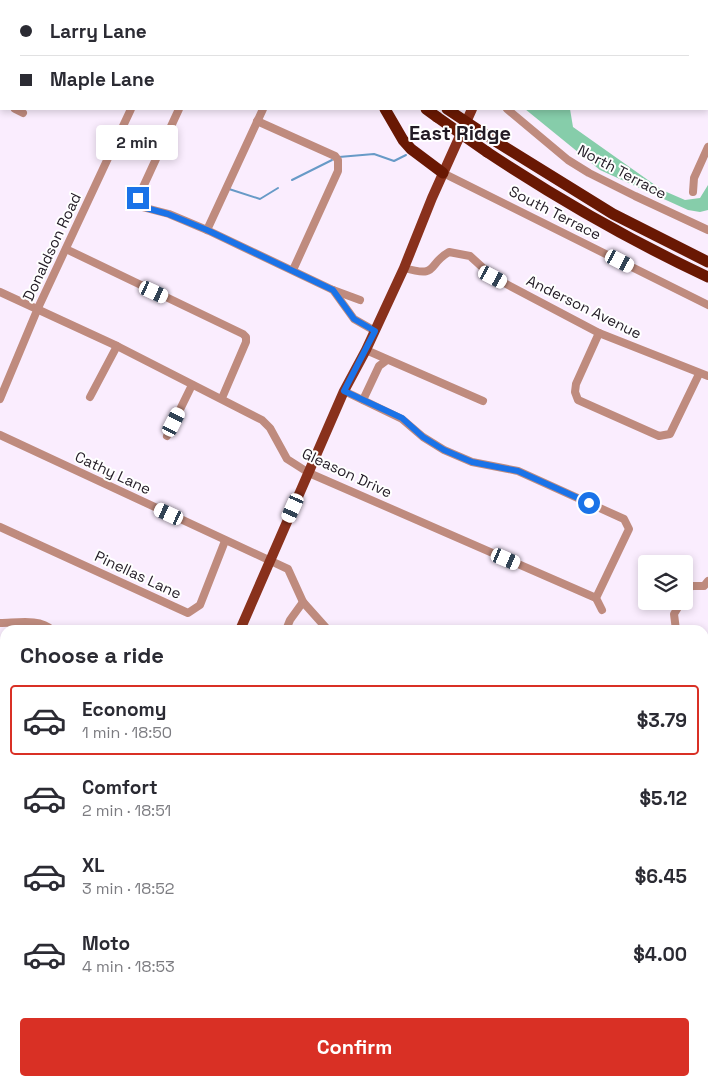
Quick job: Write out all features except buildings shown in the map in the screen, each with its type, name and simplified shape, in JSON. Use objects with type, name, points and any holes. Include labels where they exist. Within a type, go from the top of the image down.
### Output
[{"type":"highway","points":[[386,110],[403,140],[411,149],[443,173]]},
{"type":"highway","points":[[427,110],[539,186],[657,253],[708,277]]},
{"type":"highway","points":[[448,110],[492,140],[613,214],[708,262]]},
{"type":"main road","points":[[242,625],[344,391],[366,350],[404,268],[472,110]]},
{"type":"street","points":[[17,110],[22,113]]},
{"type":"street","name":"Donaldson Road","points":[[0,399],[38,308],[131,110]]},
{"type":"street","points":[[179,110],[138,198],[142,207],[168,214],[207,230],[333,290],[360,300]]},
{"type":"street","points":[[207,230],[262,110]]},
{"type":"street","name":"North Terrace","points":[[508,110],[568,160],[589,173],[708,230]]},
{"type":"street","points":[[257,121],[335,156],[338,160],[338,171],[293,270]]},
{"type":"street","points":[[693,192],[694,178],[708,147]]},
{"type":"street","name":"South Terrace","points":[[443,173],[708,305]]},
{"type":"street","points":[[66,249],[243,334],[246,337],[246,342],[222,398]]},
{"type":"street","name":"Anderson Avenue","points":[[404,268],[422,273],[433,268],[441,256],[449,252],[470,256],[493,277],[599,333],[708,376]]},
{"type":"street","points":[[333,290],[354,319],[375,331]]},
{"type":"street","name":"Gleason Drive","points":[[0,292],[117,346],[262,420],[270,428],[288,459],[309,473],[596,598]]},
{"type":"street","points":[[599,333],[576,384],[575,392],[578,400],[659,436],[670,434],[699,374]]},
{"type":"street","points":[[90,398],[117,346]]},
{"type":"street","points":[[366,350],[483,401]]},
{"type":"street","points":[[363,400],[379,366],[387,360]]},
{"type":"street","points":[[167,436],[192,385]]},
{"type":"street","points":[[344,391],[402,418],[423,437],[444,450],[472,462],[518,471],[624,519],[629,529],[596,598],[602,610]]},
{"type":"street","name":"Cathy Lane","points":[[0,435],[288,569],[303,602],[324,625]]},
{"type":"street","name":"Pinellas Lane","points":[[0,527],[188,613],[200,605],[225,541]]},
{"type":"street","points":[[693,586],[704,586],[708,581]]},
{"type":"street","points":[[288,625],[303,602]]},
{"type":"street","points":[[675,625],[674,614],[677,610]]},
{"type":"street","points":[[0,624],[38,623],[47,625]]},
{"type":"green space","points":[[526,110],[570,110],[573,127],[662,190],[685,200],[700,198],[708,185],[708,210],[700,212],[688,210],[600,170]]},
{"type":"waterway","points":[[339,157],[374,154],[394,161],[406,155]]},
{"type":"waterway","points":[[292,180],[332,160]]},
{"type":"waterway","points":[[229,189],[260,199],[278,188]]},
{"type":"district","name":"East Ridge","points":[[460,133]]},
{"type":"route","points":[[138,198],[142,207],[168,214],[207,230],[333,290],[354,319],[375,331],[344,391],[402,418],[423,437],[444,450],[472,462],[518,471],[589,503]]}]
